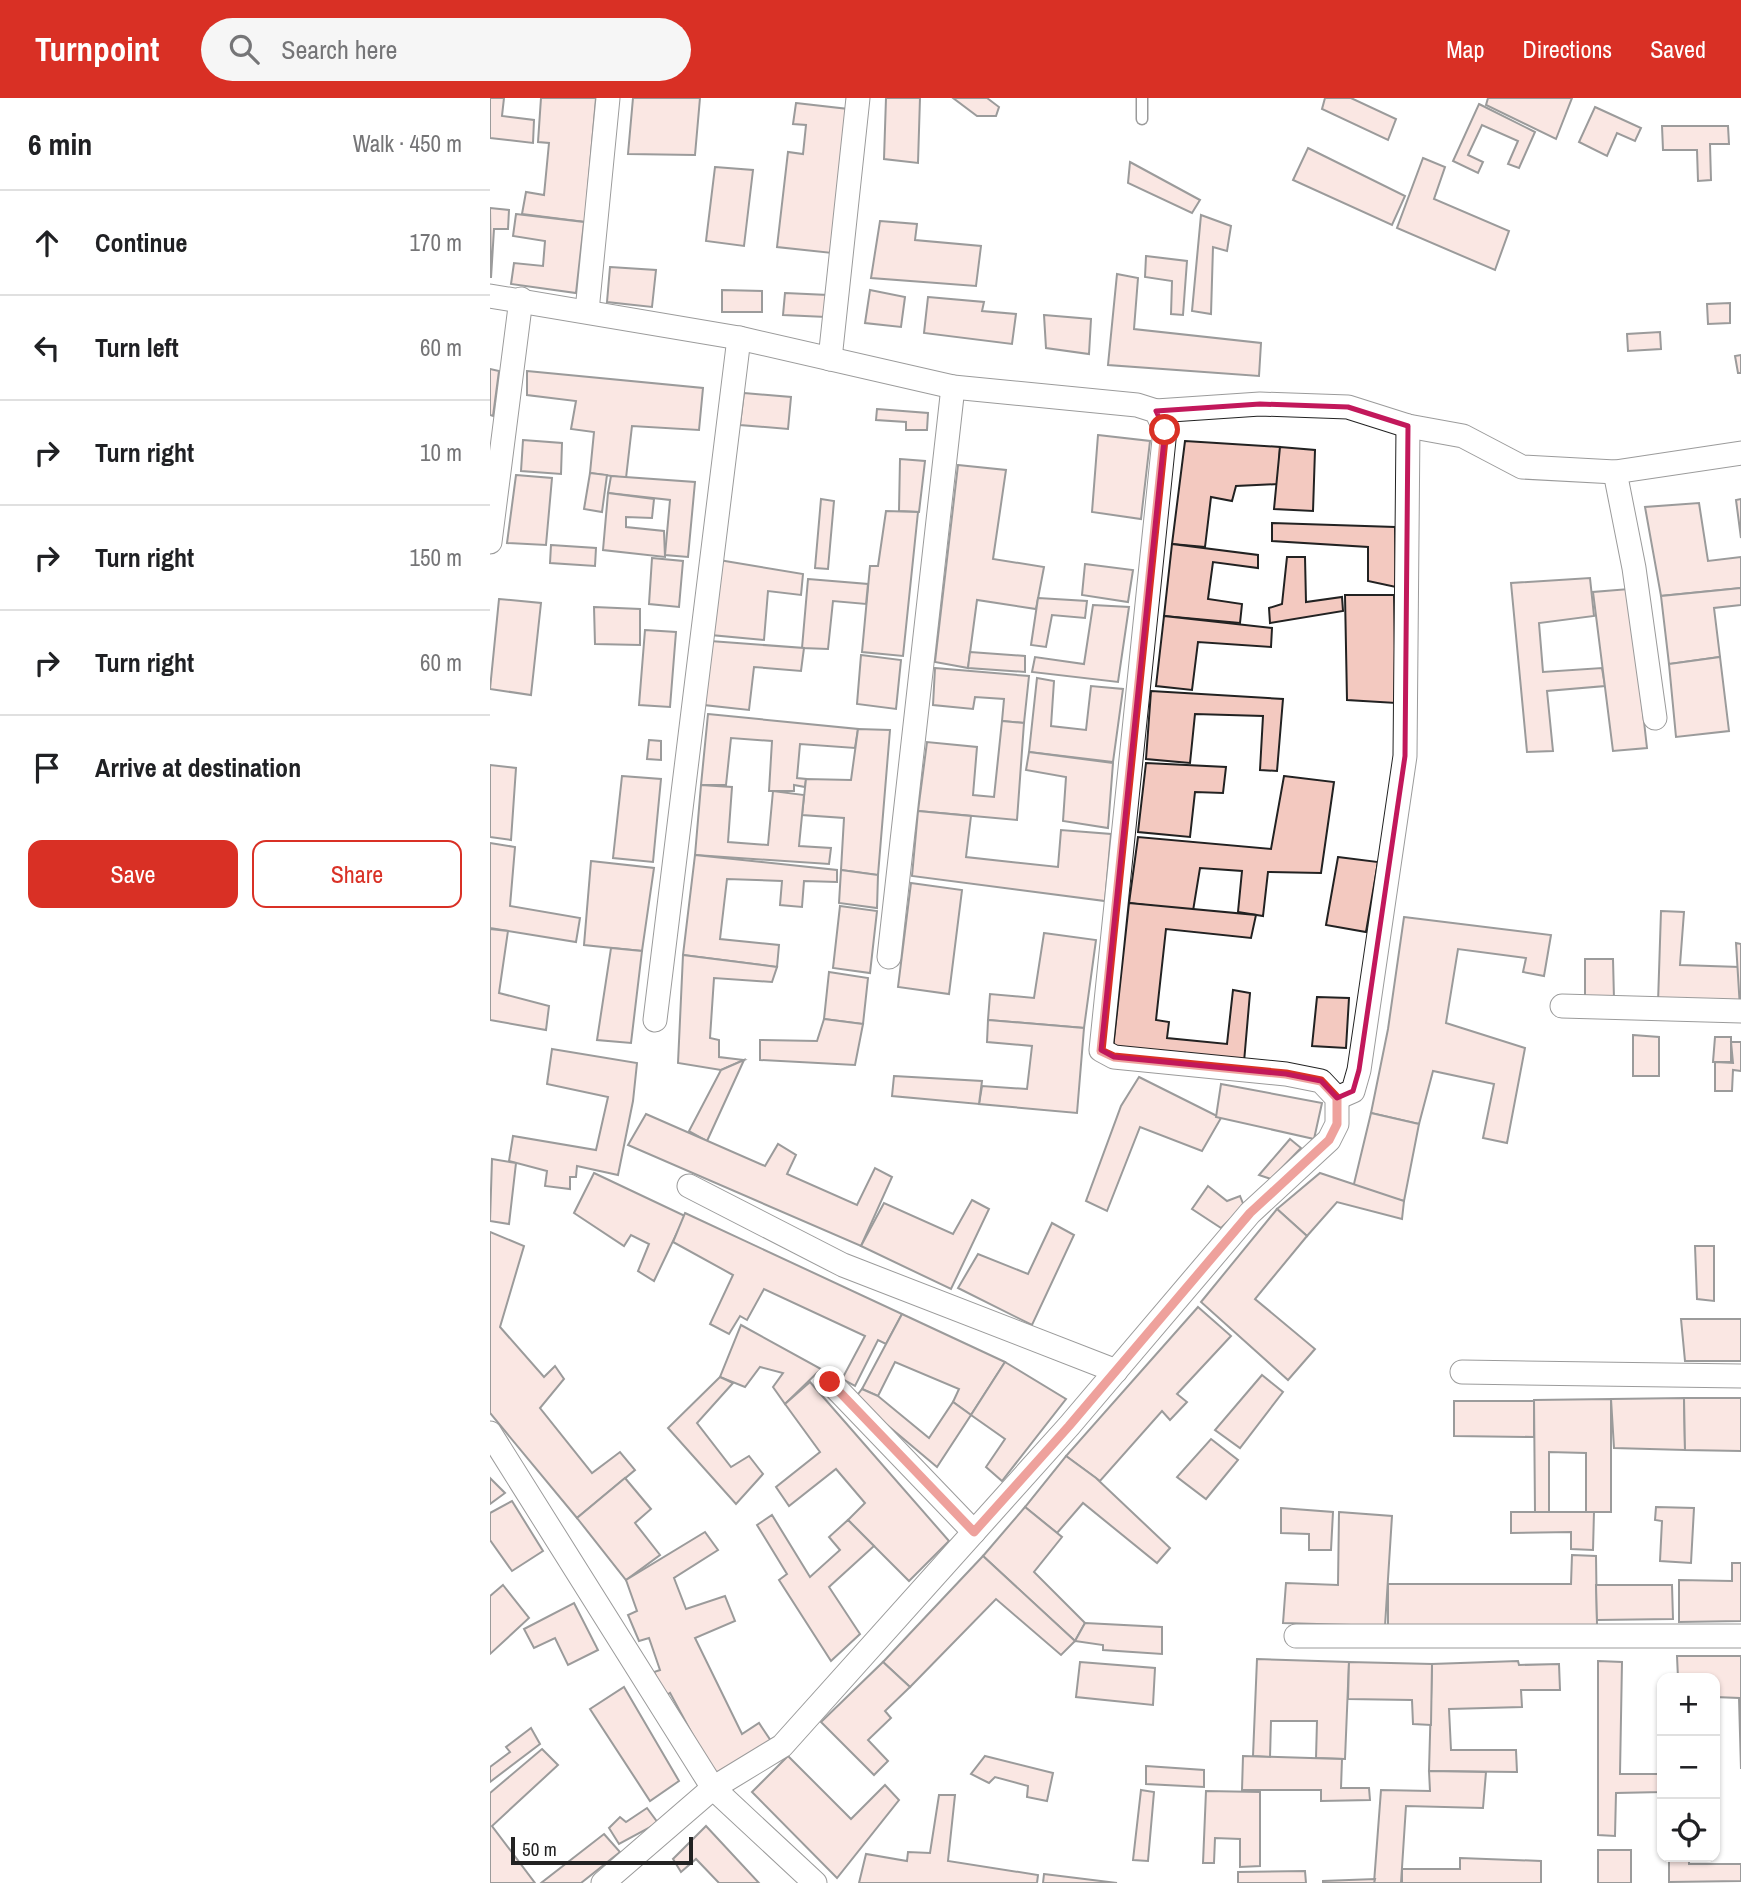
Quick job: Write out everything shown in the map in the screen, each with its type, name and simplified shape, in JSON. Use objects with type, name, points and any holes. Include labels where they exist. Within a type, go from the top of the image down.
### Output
[{"type":"street","points":[[587,311],[608,98]]},
{"type":"street","points":[[830,359],[858,98]]},
{"type":"street","points":[[490,296],[521,299],[739,338],[953,387],[1137,405],[1156,411],[1260,404],[1348,407],[1408,426],[1463,436],[1522,467],[1615,472],[1741,453]]},
{"type":"street","points":[[490,542],[521,299]]},
{"type":"street","points":[[654,1020],[739,338]]},
{"type":"street","points":[[889,957],[953,387]]},
{"type":"street","points":[[603,1883],[713,1788],[782,1746],[1116,1371],[1250,1213],[1329,1140],[1337,1124],[1337,1098],[1321,1081],[1286,1074],[1114,1057],[1101,1051],[1165,430],[1156,411]]},
{"type":"street","points":[[1337,1098],[1353,1091],[1359,1070],[1405,756],[1408,426]]},
{"type":"street","points":[[1615,472],[1634,568],[1655,718]]},
{"type":"street","points":[[1562,1006],[1741,1011]]},
{"type":"street","points":[[689,1186],[843,1265],[1116,1371]]},
{"type":"street","points":[[1462,1372],[1741,1376]]},
{"type":"street","points":[[830,1382],[974,1532]]},
{"type":"street","points":[[490,1433],[713,1788],[816,1883]]},
{"type":"street","points":[[1296,1636],[1741,1636]]},
{"type":"lane","points":[[1142,98],[1142,119]]},
{"type":"highlighted area","points":[[1260,404],[1348,407],[1408,426],[1405,756],[1359,1070],[1353,1091],[1337,1098],[1321,1081],[1286,1074],[1114,1057],[1101,1050],[1165,430],[1156,411]]},
{"type":"building","points":[[490,98],[504,98],[502,116],[534,120],[533,143],[490,138]]},
{"type":"building","points":[[541,98],[596,98],[585,222],[522,214],[526,192],[544,195],[549,143],[538,142]]},
{"type":"building","points":[[633,98],[700,98],[695,155],[628,154]]},
{"type":"building","points":[[886,98],[920,98],[918,163],[884,159]]},
{"type":"building","points":[[953,98],[987,98],[999,107],[996,116],[977,116]]},
{"type":"building","points":[[1325,98],[1351,98],[1396,119],[1388,140],[1322,109]]},
{"type":"building","points":[[1488,98],[1572,98],[1556,139],[1486,105]]},
{"type":"building","points":[[796,103],[848,109],[832,253],[777,247],[788,152],[803,154],[806,125],[793,124]]},
{"type":"building","points":[[1479,104],[1535,132],[1519,168],[1508,164],[1518,141],[1482,125],[1468,155],[1483,162],[1478,173],[1453,161]]},
{"type":"building","points":[[1595,107],[1641,128],[1635,141],[1617,133],[1607,156],[1579,142]]},
{"type":"building","points":[[1662,126],[1728,126],[1729,144],[1710,144],[1711,180],[1698,181],[1697,150],[1663,150]]},
{"type":"building","points":[[1308,148],[1405,196],[1392,225],[1293,180]]},
{"type":"building","points":[[1423,158],[1445,167],[1434,199],[1509,231],[1495,270],[1397,228]]},
{"type":"building","points":[[1130,162],[1200,200],[1192,213],[1128,183]]},
{"type":"building","points":[[715,167],[753,170],[744,246],[706,241]]},
{"type":"building","points":[[490,208],[509,210],[508,229],[494,229],[491,278]]},
{"type":"building","points":[[516,214],[584,222],[576,293],[511,284],[514,263],[543,266],[545,241],[513,236]]},
{"type":"building","points":[[1201,215],[1231,226],[1227,251],[1213,247],[1211,314],[1192,311]]},
{"type":"building","points":[[880,221],[917,224],[915,240],[981,246],[976,286],[871,278]]},
{"type":"building","points":[[1146,256],[1187,261],[1183,315],[1171,314],[1172,281],[1145,277]]},
{"type":"building","points":[[610,267],[656,270],[652,307],[607,302]]},
{"type":"building","points":[[1117,274],[1138,278],[1134,329],[1261,343],[1259,376],[1108,365]]},
{"type":"building","points":[[722,290],[762,291],[762,312],[722,312]]},
{"type":"building","points":[[870,290],[905,297],[901,327],[865,323]]},
{"type":"building","points":[[785,293],[828,295],[826,317],[783,315]]},
{"type":"building","points":[[928,297],[984,302],[982,311],[1016,314],[1012,344],[924,333]]},
{"type":"building","points":[[1730,303],[1730,323],[1708,324],[1707,304]]},
{"type":"building","points":[[1044,315],[1091,319],[1089,354],[1046,348]]},
{"type":"building","points":[[1660,332],[1661,349],[1628,351],[1627,334]]},
{"type":"building","points":[[1741,355],[1741,373],[1738,373],[1735,356]]},
{"type":"building","points":[[490,369],[499,371],[493,416],[490,415]]},
{"type":"building","points":[[527,371],[703,388],[699,430],[632,426],[626,478],[590,473],[594,432],[571,429],[576,401],[527,395]]},
{"type":"building","points":[[744,393],[791,397],[788,429],[740,425]]},
{"type":"building","points":[[877,409],[928,413],[927,430],[906,430],[906,422],[876,420]]},
{"type":"building","points":[[1098,435],[1150,441],[1141,519],[1092,512]]},
{"type":"building","points":[[523,440],[562,443],[561,474],[521,471]]},
{"type":"building","points":[[1185,441],[1280,447],[1278,484],[1236,486],[1232,501],[1211,497],[1205,547],[1172,544]]},
{"type":"building","points":[[1280,447],[1315,450],[1313,511],[1274,509]]},
{"type":"building","points":[[900,459],[925,461],[919,512],[899,511]]},
{"type":"building","points":[[958,465],[1006,470],[993,559],[1044,567],[1036,609],[977,600],[968,668],[935,662]]},
{"type":"building","points":[[590,473],[607,475],[602,512],[584,509]]},
{"type":"building","points":[[516,475],[552,478],[546,545],[507,543]]},
{"type":"building","points":[[611,476],[695,482],[688,557],[665,555],[670,500],[608,493]]},
{"type":"building","points":[[608,493],[654,499],[652,518],[626,517],[626,527],[664,531],[665,557],[603,550]]},
{"type":"building","points":[[821,499],[834,501],[828,569],[815,568]]},
{"type":"building","points":[[1741,499],[1741,538],[1736,500]]},
{"type":"building","points":[[1699,503],[1708,561],[1741,557],[1741,588],[1661,596],[1645,507]]},
{"type":"building","points":[[886,511],[918,512],[903,656],[862,652],[870,566],[878,566]]},
{"type":"building","points":[[1272,523],[1395,527],[1396,587],[1368,581],[1368,547],[1272,541]]},
{"type":"building","points":[[1172,544],[1258,555],[1258,568],[1213,562],[1208,599],[1242,604],[1240,623],[1164,616]]},
{"type":"building","points":[[551,545],[596,548],[595,566],[550,563]]},
{"type":"building","points":[[1287,557],[1305,557],[1306,602],[1342,597],[1343,611],[1270,623],[1269,608],[1282,604]]},
{"type":"building","points":[[652,558],[683,561],[679,607],[649,604]]},
{"type":"building","points":[[719,560],[803,574],[801,595],[768,591],[764,640],[711,635]]},
{"type":"building","points":[[1085,564],[1133,570],[1128,602],[1082,595]]},
{"type":"building","points":[[1590,578],[1594,616],[1539,623],[1543,672],[1602,668],[1605,686],[1547,691],[1553,751],[1527,752],[1511,583]]},
{"type":"building","points":[[808,579],[868,584],[866,604],[833,601],[828,649],[802,648]]},
{"type":"building","points":[[1741,588],[1741,605],[1714,608],[1720,657],[1669,664],[1661,596]]},
{"type":"building","points":[[1629,589],[1647,748],[1613,751],[1593,592]]},
{"type":"building","points":[[1345,595],[1394,595],[1396,703],[1347,700]]},
{"type":"building","points":[[1038,598],[1087,601],[1085,618],[1052,615],[1046,647],[1031,645]]},
{"type":"building","points":[[499,599],[541,603],[531,695],[490,689]]},
{"type":"building","points":[[1093,605],[1129,607],[1118,682],[1032,672],[1035,657],[1084,664]]},
{"type":"building","points":[[594,607],[640,609],[640,645],[595,644]]},
{"type":"building","points":[[1164,616],[1272,628],[1271,647],[1198,642],[1192,690],[1156,686]]},
{"type":"building","points":[[645,630],[676,632],[670,707],[639,705]]},
{"type":"building","points":[[710,641],[804,648],[801,671],[754,667],[749,710],[704,705]]},
{"type":"building","points":[[970,652],[1025,656],[1025,672],[968,668]]},
{"type":"building","points":[[861,655],[901,660],[896,709],[857,704]]},
{"type":"building","points":[[1720,657],[1729,731],[1676,737],[1669,664]]},
{"type":"building","points":[[935,668],[1029,676],[1024,723],[1002,721],[1004,699],[975,697],[973,709],[933,705]]},
{"type":"building","points":[[1037,678],[1054,681],[1051,726],[1086,730],[1091,686],[1123,689],[1113,762],[1029,752]]},
{"type":"building","points":[[1151,691],[1283,699],[1277,771],[1260,770],[1263,716],[1195,714],[1190,763],[1146,759]]},
{"type":"building","points":[[708,714],[858,729],[855,748],[800,744],[797,778],[806,779],[805,787],[794,785],[794,791],[769,791],[772,741],[731,738],[726,785],[701,785]]},
{"type":"building","points":[[1002,721],[1024,723],[1017,820],[918,811],[927,742],[977,747],[973,795],[994,797]]},
{"type":"building","points":[[858,729],[890,730],[878,875],[841,870],[844,818],[802,815],[806,779],[851,780]]},
{"type":"building","points":[[649,740],[661,741],[661,760],[647,759]]},
{"type":"building","points":[[1029,752],[1113,763],[1108,828],[1063,821],[1066,777],[1026,770]]},
{"type":"building","points":[[1146,763],[1226,767],[1223,793],[1195,792],[1190,837],[1138,832]]},
{"type":"building","points":[[490,765],[516,768],[511,840],[490,837]]},
{"type":"building","points":[[622,776],[661,779],[653,862],[613,858]]},
{"type":"building","points":[[1284,776],[1334,782],[1321,873],[1268,872],[1263,916],[1238,912],[1242,871],[1200,868],[1193,911],[1129,903],[1138,837],[1271,849]]},
{"type":"building","points":[[701,785],[732,787],[728,842],[768,845],[773,791],[804,795],[799,846],[831,848],[829,864],[695,855]]},
{"type":"building","points":[[918,811],[971,816],[966,857],[1058,867],[1061,830],[1111,834],[1105,901],[912,876]]},
{"type":"building","points":[[490,843],[515,847],[510,906],[580,918],[576,942],[490,928]]},
{"type":"building","points":[[695,855],[837,870],[837,882],[804,881],[802,907],[780,905],[782,881],[727,879],[720,939],[779,945],[777,967],[683,955]]},
{"type":"building","points":[[1338,857],[1378,862],[1366,932],[1326,925]]},
{"type":"building","points":[[591,861],[654,868],[642,951],[584,945]]},
{"type":"building","points":[[841,870],[878,875],[877,908],[839,903]]},
{"type":"building","points":[[911,883],[962,890],[949,994],[898,987]]},
{"type":"building","points":[[1129,903],[1256,915],[1251,938],[1166,929],[1156,1020],[1169,1022],[1167,1038],[1227,1044],[1233,990],[1250,993],[1244,1062],[1113,1049]]},
{"type":"building","points":[[840,906],[877,911],[870,973],[833,968]]},
{"type":"building","points":[[1661,911],[1684,912],[1680,965],[1740,967],[1740,1006],[1658,1003]]},
{"type":"building","points":[[1404,917],[1551,935],[1544,976],[1523,972],[1526,958],[1458,949],[1446,1023],[1525,1048],[1507,1143],[1483,1138],[1494,1084],[1433,1071],[1419,1124],[1371,1113],[1388,1029]]},
{"type":"building","points":[[490,929],[508,931],[499,993],[549,1006],[546,1030],[490,1020]]},
{"type":"building","points":[[1044,933],[1096,940],[1084,1028],[988,1020],[990,994],[1034,998]]},
{"type":"building","points":[[1736,943],[1741,944],[1741,1008],[1740,1008]]},
{"type":"building","points":[[611,948],[642,951],[631,1043],[597,1040]]},
{"type":"building","points":[[683,955],[777,967],[772,982],[714,978],[710,1038],[719,1040],[719,1057],[744,1060],[721,1070],[678,1063]]},
{"type":"building","points":[[1585,959],[1613,959],[1614,999],[1585,999]]},
{"type":"building","points":[[829,972],[868,978],[863,1024],[824,1019]]},
{"type":"building","points":[[1317,997],[1349,998],[1346,1048],[1312,1046]]},
{"type":"building","points":[[824,1019],[863,1024],[855,1065],[760,1060],[760,1040],[817,1041]]},
{"type":"building","points":[[988,1020],[1084,1028],[1077,1113],[979,1104],[982,1086],[1027,1089],[1032,1046],[987,1042]]},
{"type":"building","points":[[1633,1035],[1659,1037],[1659,1076],[1633,1076]]},
{"type":"building","points":[[1715,1037],[1731,1037],[1731,1062],[1713,1062]]},
{"type":"building","points":[[1731,1042],[1741,1042],[1741,1071],[1733,1070],[1732,1091],[1715,1091],[1715,1062],[1733,1063]]},
{"type":"building","points":[[552,1049],[637,1063],[633,1101],[618,1175],[577,1166],[576,1177],[570,1177],[570,1189],[545,1186],[547,1171],[509,1161],[513,1136],[596,1150],[608,1097],[547,1084]]},
{"type":"building","points":[[744,1060],[707,1141],[689,1131],[721,1070]]},
{"type":"building","points":[[894,1076],[982,1081],[979,1104],[892,1096]]},
{"type":"building","points":[[1139,1077],[1221,1118],[1202,1151],[1140,1127],[1107,1211],[1086,1201],[1121,1106]]},
{"type":"building","points":[[1221,1084],[1322,1103],[1314,1139],[1216,1117]]},
{"type":"building","points":[[1371,1113],[1419,1124],[1404,1201],[1353,1188]]},
{"type":"building","points":[[646,1114],[765,1166],[778,1144],[796,1155],[787,1174],[857,1205],[875,1168],[892,1177],[861,1246],[628,1145]]},
{"type":"building","points":[[1290,1139],[1301,1148],[1271,1179],[1259,1175]]},
{"type":"building","points":[[492,1159],[516,1163],[509,1224],[490,1221]]},
{"type":"building","points":[[594,1173],[685,1216],[654,1281],[638,1271],[649,1244],[631,1235],[624,1246],[574,1213]]},
{"type":"building","points":[[1320,1173],[1404,1201],[1402,1219],[1337,1202],[1307,1236],[1277,1209]]},
{"type":"building","points":[[1208,1186],[1227,1201],[1240,1196],[1244,1206],[1221,1228],[1192,1209]]},
{"type":"building","points":[[972,1200],[989,1209],[951,1289],[861,1246],[884,1203],[953,1234]]},
{"type":"building","points":[[1277,1209],[1307,1236],[1255,1299],[1315,1349],[1288,1380],[1201,1302]]},
{"type":"building","points":[[685,1213],[902,1314],[886,1344],[878,1340],[855,1386],[842,1379],[865,1336],[764,1289],[747,1320],[740,1316],[729,1334],[710,1324],[733,1275],[673,1242]]},
{"type":"building","points":[[1052,1223],[1074,1235],[1032,1325],[958,1288],[978,1254],[1028,1274]]},
{"type":"building","points":[[490,1232],[524,1246],[500,1327],[544,1377],[555,1366],[564,1379],[540,1408],[592,1473],[620,1452],[635,1470],[577,1518],[490,1413]]},
{"type":"building","points":[[1695,1246],[1714,1246],[1714,1301],[1697,1299]]},
{"type":"building","points":[[1198,1307],[1231,1336],[1177,1394],[1187,1402],[1170,1420],[1162,1411],[1100,1481],[1066,1456]]},
{"type":"building","points":[[902,1314],[1005,1362],[971,1415],[953,1402],[959,1389],[895,1362],[878,1396],[862,1389]]},
{"type":"building","points":[[1681,1319],[1741,1319],[1741,1361],[1685,1361]]},
{"type":"building","points":[[741,1325],[821,1369],[785,1404],[773,1387],[783,1373],[760,1367],[745,1387],[720,1377]]},
{"type":"building","points":[[1005,1362],[1066,1399],[1002,1481],[986,1467],[1005,1439],[971,1415]]},
{"type":"building","points":[[1262,1375],[1283,1392],[1240,1448],[1215,1430]]},
{"type":"building","points":[[720,1377],[733,1383],[697,1423],[731,1467],[749,1456],[763,1474],[736,1504],[668,1428]]},
{"type":"building","points":[[810,1382],[949,1541],[909,1581],[848,1520],[865,1503],[836,1469],[789,1506],[776,1487],[820,1452],[785,1404]]},
{"type":"building","points":[[862,1389],[878,1396],[929,1438],[953,1402],[971,1415],[937,1467],[855,1398]]},
{"type":"building","points":[[1684,1398],[1685,1450],[1614,1448],[1611,1399]]},
{"type":"building","points":[[1684,1398],[1741,1398],[1741,1451],[1685,1450]]},
{"type":"building","points":[[1611,1399],[1611,1512],[1586,1512],[1586,1453],[1549,1452],[1549,1512],[1535,1512],[1534,1400]]},
{"type":"building","points":[[1454,1401],[1534,1401],[1534,1437],[1454,1436]]},
{"type":"building","points":[[1211,1439],[1238,1460],[1206,1499],[1177,1477]]},
{"type":"building","points":[[1066,1456],[1096,1478],[1170,1548],[1157,1563],[1083,1503],[1057,1533],[1025,1507]]},
{"type":"building","points":[[490,1478],[505,1493],[490,1504]]},
{"type":"building","points":[[625,1478],[651,1509],[635,1523],[660,1555],[626,1580],[577,1518]]},
{"type":"building","points":[[512,1501],[543,1551],[512,1571],[490,1540],[490,1513]]},
{"type":"building","points":[[1025,1507],[1062,1537],[1034,1572],[1085,1623],[1075,1641],[983,1556]]},
{"type":"building","points":[[1656,1507],[1694,1508],[1691,1563],[1660,1561],[1662,1521],[1655,1520]]},
{"type":"building","points":[[1281,1508],[1333,1512],[1331,1550],[1309,1550],[1309,1534],[1281,1533]]},
{"type":"building","points":[[1339,1512],[1392,1516],[1385,1626],[1283,1623],[1286,1583],[1338,1585]]},
{"type":"building","points":[[1511,1512],[1594,1512],[1593,1550],[1571,1549],[1571,1532],[1511,1533]]},
{"type":"building","points":[[772,1515],[810,1577],[840,1550],[829,1537],[848,1520],[874,1546],[829,1587],[860,1634],[831,1661],[779,1580],[787,1574],[757,1525]]},
{"type":"building","points":[[705,1532],[718,1550],[674,1578],[686,1609],[725,1596],[735,1621],[695,1638],[742,1734],[759,1723],[771,1741],[714,1774],[670,1693],[665,1696],[654,1672],[660,1670],[649,1638],[639,1641],[628,1615],[637,1611],[626,1580]]},
{"type":"building","points":[[1572,1555],[1596,1556],[1597,1625],[1388,1625],[1388,1584],[1571,1584]]},
{"type":"building","points":[[983,1556],[1075,1641],[1061,1655],[996,1599],[910,1687],[883,1662]]},
{"type":"building","points":[[1732,1563],[1741,1563],[1741,1621],[1679,1622],[1679,1580],[1732,1581]]},
{"type":"building","points":[[503,1585],[529,1618],[490,1654],[490,1596]]},
{"type":"building","points":[[1596,1585],[1672,1585],[1673,1619],[1597,1620]]},
{"type":"building","points":[[574,1603],[598,1650],[568,1665],[555,1638],[534,1648],[524,1629]]},
{"type":"building","points":[[1085,1623],[1162,1627],[1162,1654],[1103,1650],[1103,1645],[1075,1641]]},
{"type":"building","points":[[1677,1656],[1741,1656],[1741,1769],[1739,1698],[1720,1697],[1720,1673],[1678,1673]]},
{"type":"building","points":[[1257,1659],[1349,1662],[1345,1759],[1316,1758],[1317,1721],[1271,1721],[1270,1757],[1253,1756]]},
{"type":"building","points":[[1518,1661],[1519,1665],[1559,1664],[1560,1690],[1521,1690],[1522,1707],[1449,1709],[1451,1750],[1516,1750],[1517,1772],[1429,1771],[1432,1664]]},
{"type":"building","points":[[1598,1661],[1622,1662],[1620,1774],[1657,1774],[1657,1792],[1616,1793],[1615,1836],[1598,1835]]},
{"type":"building","points":[[883,1662],[910,1687],[885,1711],[891,1718],[868,1740],[888,1761],[874,1775],[821,1722]]},
{"type":"building","points":[[1080,1662],[1155,1668],[1153,1705],[1076,1697]]},
{"type":"building","points":[[1349,1662],[1432,1664],[1431,1725],[1413,1724],[1412,1700],[1348,1699]]},
{"type":"building","points":[[624,1687],[679,1781],[650,1801],[590,1709]]},
{"type":"building","points":[[531,1728],[540,1744],[490,1782],[490,1767],[510,1752],[506,1747]]},
{"type":"building","points":[[542,1749],[558,1765],[492,1826],[535,1883],[490,1883],[490,1793]]},
{"type":"building","points":[[788,1756],[851,1819],[885,1785],[899,1800],[837,1878],[752,1792]]},
{"type":"building","points":[[985,1756],[1053,1773],[1047,1801],[1027,1797],[1028,1786],[995,1777],[989,1783],[971,1774]]},
{"type":"building","points":[[1243,1756],[1342,1759],[1341,1788],[1369,1788],[1370,1800],[1321,1801],[1321,1790],[1242,1790]]},
{"type":"building","points":[[1146,1766],[1204,1770],[1204,1787],[1146,1784]]},
{"type":"building","points":[[1429,1771],[1486,1772],[1483,1808],[1406,1806],[1401,1883],[1374,1883],[1381,1790],[1430,1791]]},
{"type":"building","points":[[1141,1790],[1154,1792],[1148,1861],[1133,1860]]},
{"type":"building","points":[[1206,1791],[1260,1792],[1260,1866],[1240,1867],[1240,1839],[1215,1838],[1214,1863],[1203,1863]]},
{"type":"building","points":[[939,1795],[955,1795],[948,1861],[1038,1875],[1037,1883],[859,1883],[866,1854],[907,1861],[908,1852],[930,1853]]},
{"type":"building","points":[[647,1808],[658,1823],[619,1844],[609,1828],[620,1817],[626,1822]]},
{"type":"building","points":[[706,1826],[759,1883],[719,1883],[696,1859],[681,1872],[673,1859]]},
{"type":"building","points":[[604,1834],[620,1852],[581,1883],[541,1883]]},
{"type":"building","points":[[1598,1850],[1631,1850],[1631,1883],[1598,1883]]},
{"type":"building","points":[[1460,1858],[1541,1861],[1541,1883],[1402,1883],[1402,1869],[1460,1869]]},
{"type":"building","points":[[1669,1862],[1741,1864],[1741,1881],[1669,1882]]},
{"type":"building","points":[[1305,1871],[1306,1883],[1238,1883],[1238,1872]]},
{"type":"building","points":[[1044,1874],[1117,1883],[1043,1883]]},
{"type":"building","points":[[1375,1879],[1374,1883],[1323,1883],[1323,1881]]},
{"type":"route","points":[[830,1382],[974,1532],[1069,1426],[1250,1213],[1329,1140],[1337,1124],[1337,1098],[1331,1088],[1321,1081],[1286,1074],[1114,1057],[1101,1051],[1100,1038],[1165,430]]}]
